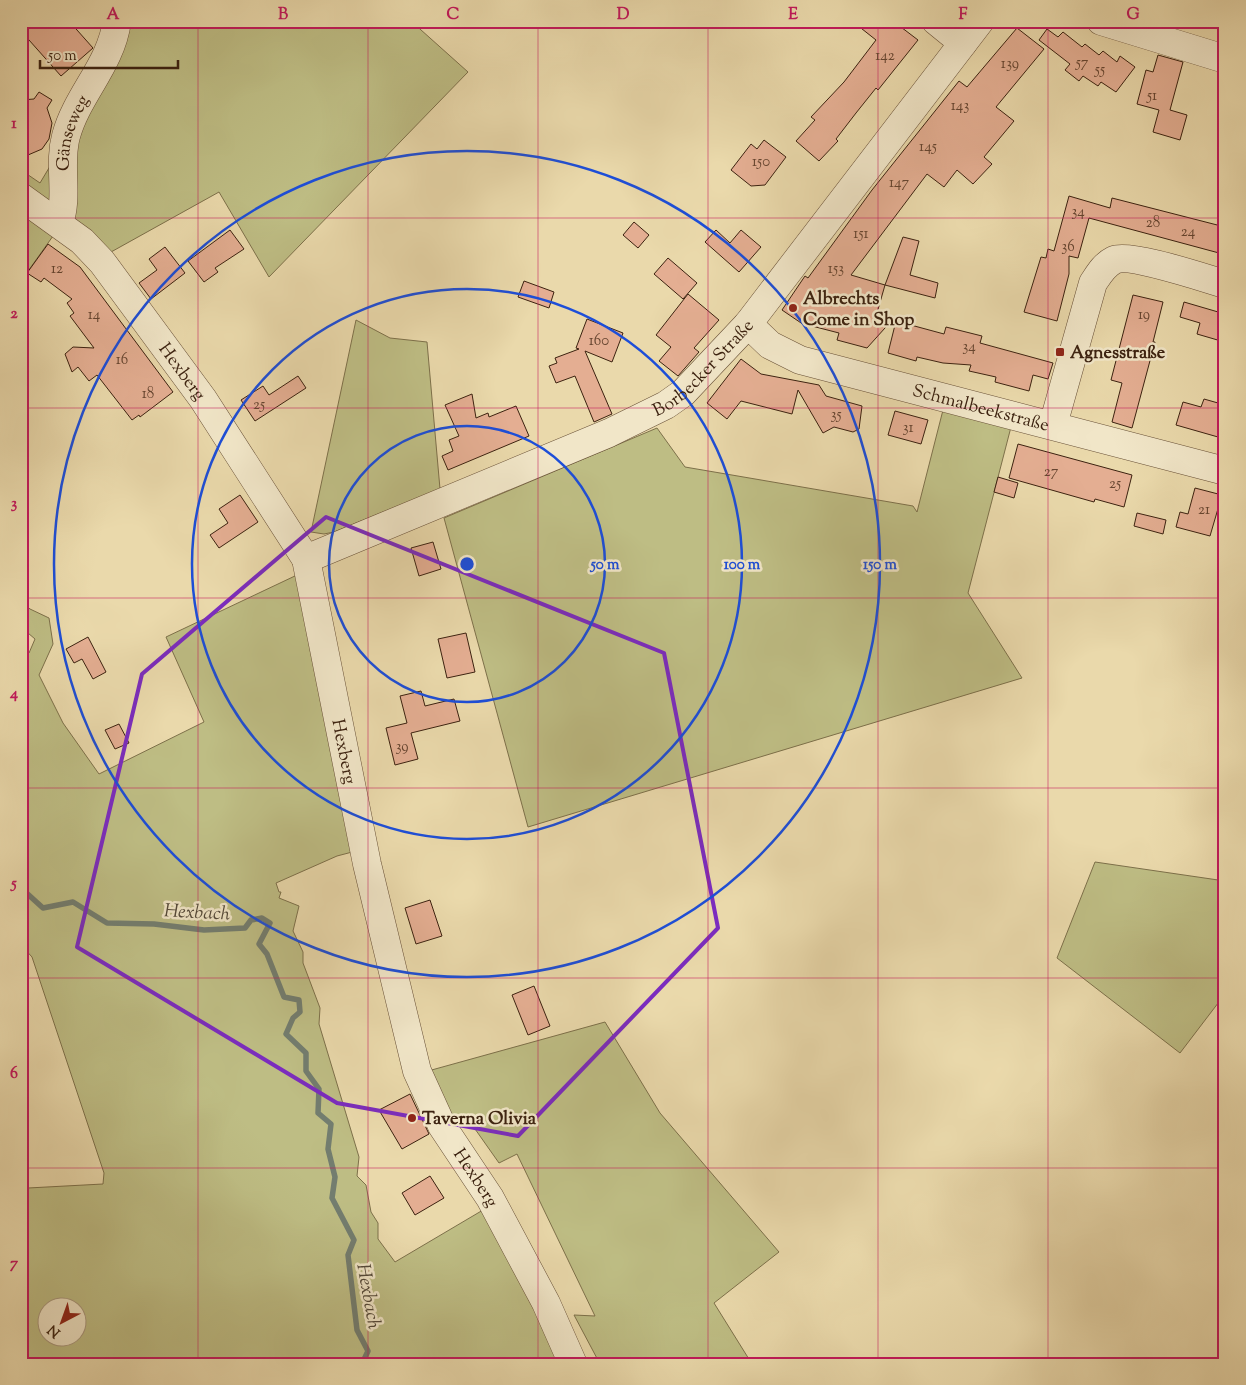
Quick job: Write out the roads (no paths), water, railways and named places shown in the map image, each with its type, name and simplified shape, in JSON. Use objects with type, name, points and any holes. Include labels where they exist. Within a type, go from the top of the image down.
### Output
[{"type":"street","name":"Gänseweg","points":[[59,223],[64,209],[63,171],[66,138],[76,111],[107,59],[117,21]]},
{"type":"street","points":[[936,21],[963,43]]},
{"type":"street","name":"Borbecker Straße","points":[[306,559],[609,433],[666,405],[683,393],[748,324],[980,21]]},
{"type":"street","points":[[1101,21],[1225,59]]},
{"type":"street","name":"Hexberg","points":[[21,197],[82,241],[102,262],[197,391],[306,559],[367,864],[417,1072],[442,1126],[490,1198],[542,1294],[573,1364]]},
{"type":"street","points":[[1053,425],[1093,282],[1104,268],[1115,260],[1134,260],[1225,284]]},
{"type":"street","name":"Schmalbeekstraße","points":[[748,324],[770,345],[800,360],[1225,471]]},
{"type":"waterway","name":"Hexbach","points":[[21,888],[43,908],[73,902],[107,923],[154,924],[204,930],[245,928],[251,920],[262,918],[270,923],[259,944],[267,954],[284,997],[299,1000],[300,1012],[293,1018],[286,1034],[306,1053],[306,1071],[319,1089],[318,1113],[331,1124],[328,1149],[335,1177],[332,1198],[354,1240],[348,1255],[357,1330],[368,1351],[362,1364]]},
{"type":"place","name":"Albrechts Come in Shop","points":[[793,308]]},
{"type":"place","name":"Agnesstraße","points":[[1060,352]]},
{"type":"place","name":"Taverna Olivia","points":[[412,1118]]}]
